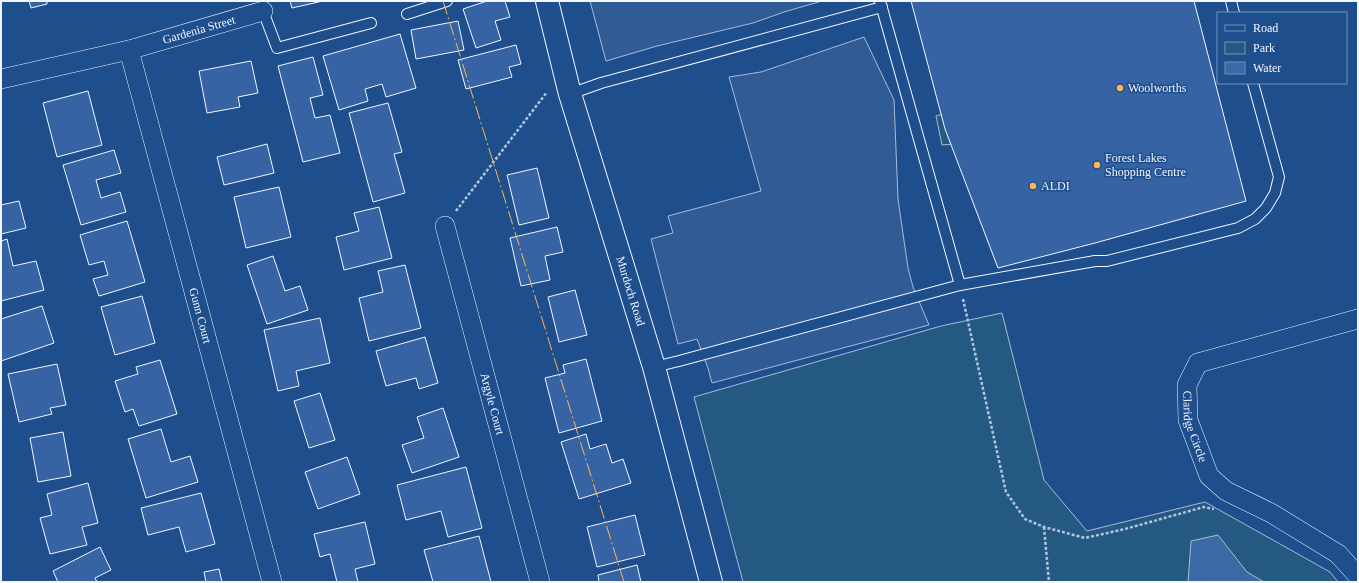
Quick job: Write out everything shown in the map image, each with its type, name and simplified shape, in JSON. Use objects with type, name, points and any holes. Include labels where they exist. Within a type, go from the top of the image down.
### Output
[{"type":"main road","name":"Murdoch Road","points":[[546,1],[570,94],[654,367],[711,582]]},
{"type":"street","name":"Gardenia Street","points":[[1,79],[129,50],[262,11]]},
{"type":"street","name":"Gunn Court","points":[[129,50],[272,582]]},
{"type":"street","name":"Argyle Court","points":[[445,226],[540,582]]},
{"type":"street","name":"Claridge Circle","points":[[1358,319],[1198,363],[1187,385],[1188,420],[1209,476],[1226,491],[1271,513],[1338,554],[1358,576]]},
{"type":"lane","points":[[407,14],[447,1]]},
{"type":"lane","points":[[1231,1],[1234,12]]},
{"type":"lane","points":[[570,94],[601,83],[881,4],[960,285]]},
{"type":"lane","name":"Gardenia Street","points":[[262,11],[277,48],[372,23]]},
{"type":"lane","points":[[654,367],[679,362],[960,285],[1095,261],[1107,261],[1238,228],[1255,219],[1266,208],[1275,193],[1279,177],[1253,84]]},
{"type":"path","points":[[445,226],[564,70]]},
{"type":"path","points":[[960,285],[1006,492],[1025,519],[1044,527],[1085,538],[1125,529],[1204,507],[1217,510]]},
{"type":"path","points":[[1044,527],[1049,582]]},
{"type":"green space","points":[[957,110],[965,143],[942,145],[936,116]]},
{"type":"green space","points":[[1002,313],[1044,480],[1087,531],[1205,502],[1330,572],[1338,582],[743,582],[694,397],[941,326]]},
{"type":"shaded area","points":[[590,1],[822,1],[753,23],[657,46],[606,61]]},
{"type":"shaded area","points":[[864,37],[894,100],[898,199],[908,268],[913,287],[929,325],[712,383],[697,339],[678,344],[651,239],[673,233],[668,216],[761,191],[729,77],[761,72]]},
{"type":"water","points":[[1218,535],[1247,572],[1264,582],[1188,582],[1191,541]]},
{"type":"building","points":[[29,1],[47,1],[47,4],[31,8]]},
{"type":"building","points":[[290,1],[323,1],[292,8]]},
{"type":"building","points":[[487,1],[505,1],[510,17],[495,21],[501,40],[476,48],[463,9]]},
{"type":"building","name":"Forest Lakes Shopping Centre","points":[[911,1],[1194,1],[1246,201],[998,268],[945,129]]},
{"type":"building","points":[[458,21],[464,50],[416,59],[411,30]]},
{"type":"building","points":[[400,34],[416,88],[386,97],[382,84],[365,89],[368,101],[339,110],[323,56]]},
{"type":"building","points":[[516,45],[521,64],[509,67],[512,77],[466,89],[458,60]]},
{"type":"building","points":[[313,57],[323,95],[310,98],[315,118],[330,115],[340,153],[303,162],[278,66]]},
{"type":"building","points":[[251,61],[258,93],[238,97],[240,107],[207,113],[199,71]]},
{"type":"building","points":[[88,91],[102,145],[57,157],[43,103]]},
{"type":"building","points":[[388,103],[402,152],[394,154],[405,193],[373,202],[349,113]]},
{"type":"building","points":[[267,144],[274,173],[224,185],[217,157]]},
{"type":"building","points":[[114,150],[121,173],[96,180],[101,198],[120,192],[126,212],[81,225],[63,165]]},
{"type":"building","points":[[537,168],[549,218],[519,225],[507,175]]},
{"type":"building","points":[[279,187],[291,237],[246,248],[234,197]]},
{"type":"building","points":[[19,201],[26,228],[1,234],[1,205]]},
{"type":"building","points":[[379,207],[392,258],[344,270],[336,237],[359,231],[354,213]]},
{"type":"building","points":[[127,221],[145,282],[99,296],[93,279],[108,275],[104,261],[89,265],[80,235]]},
{"type":"building","points":[[557,227],[563,252],[545,256],[550,280],[521,286],[510,238]]},
{"type":"building","points":[[7,239],[13,266],[36,261],[44,290],[1,301],[1,241]]},
{"type":"building","points":[[273,256],[285,291],[300,286],[308,310],[267,324],[247,265]]},
{"type":"building","points":[[405,265],[421,328],[369,341],[359,298],[383,292],[378,271]]},
{"type":"building","points":[[575,290],[587,335],[559,342],[548,297]]},
{"type":"building","points":[[142,296],[155,343],[115,355],[101,307]]},
{"type":"building","points":[[42,306],[54,343],[1,361],[1,319]]},
{"type":"building","points":[[320,318],[330,363],[296,371],[299,386],[278,391],[264,330]]},
{"type":"building","points":[[425,337],[438,383],[419,389],[416,378],[386,386],[376,351]]},
{"type":"building","points":[[586,359],[602,421],[559,433],[545,378],[565,373],[563,365]]},
{"type":"building","points":[[160,360],[177,414],[139,426],[133,409],[125,412],[115,381],[138,374],[136,367]]},
{"type":"building","points":[[57,364],[66,405],[50,408],[52,414],[19,422],[8,374]]},
{"type":"building","points":[[320,393],[335,440],[309,448],[294,401]]},
{"type":"building","points":[[443,408],[459,457],[412,473],[402,445],[424,438],[417,417]]},
{"type":"building","points":[[161,429],[171,462],[190,456],[198,482],[146,498],[128,439]]},
{"type":"building","points":[[63,432],[71,476],[38,482],[30,438]]},
{"type":"building","points":[[586,434],[590,449],[606,444],[612,463],[623,459],[631,483],[579,499],[561,442]]},
{"type":"building","points":[[347,457],[360,494],[318,509],[305,472]]},
{"type":"building","points":[[466,467],[482,528],[448,537],[441,511],[406,520],[397,485]]},
{"type":"building","points":[[88,483],[98,523],[82,527],[87,545],[50,554],[40,518],[52,515],[47,494]]},
{"type":"building","points":[[201,493],[215,544],[186,552],[179,527],[148,535],[141,508]]},
{"type":"building","points":[[635,515],[645,555],[597,567],[587,527]]},
{"type":"building","points":[[365,522],[375,564],[355,569],[358,582],[337,582],[330,554],[320,557],[314,534]]},
{"type":"building","points":[[479,536],[491,582],[433,582],[424,550]]},
{"type":"building","points":[[100,547],[111,570],[95,578],[97,582],[58,582],[53,571]]},
{"type":"building","points":[[637,565],[641,582],[599,582],[598,575]]},
{"type":"building","points":[[219,569],[222,582],[206,582],[204,572]]},
{"type":"power","points":[[443,1],[624,582]]},
{"type":"place","name":"Woolworths","points":[[1120,88]]},
{"type":"place","name":"Forest Lakes Shopping Centre","points":[[1097,165]]},
{"type":"place","name":"ALDI","points":[[1033,186]]}]
